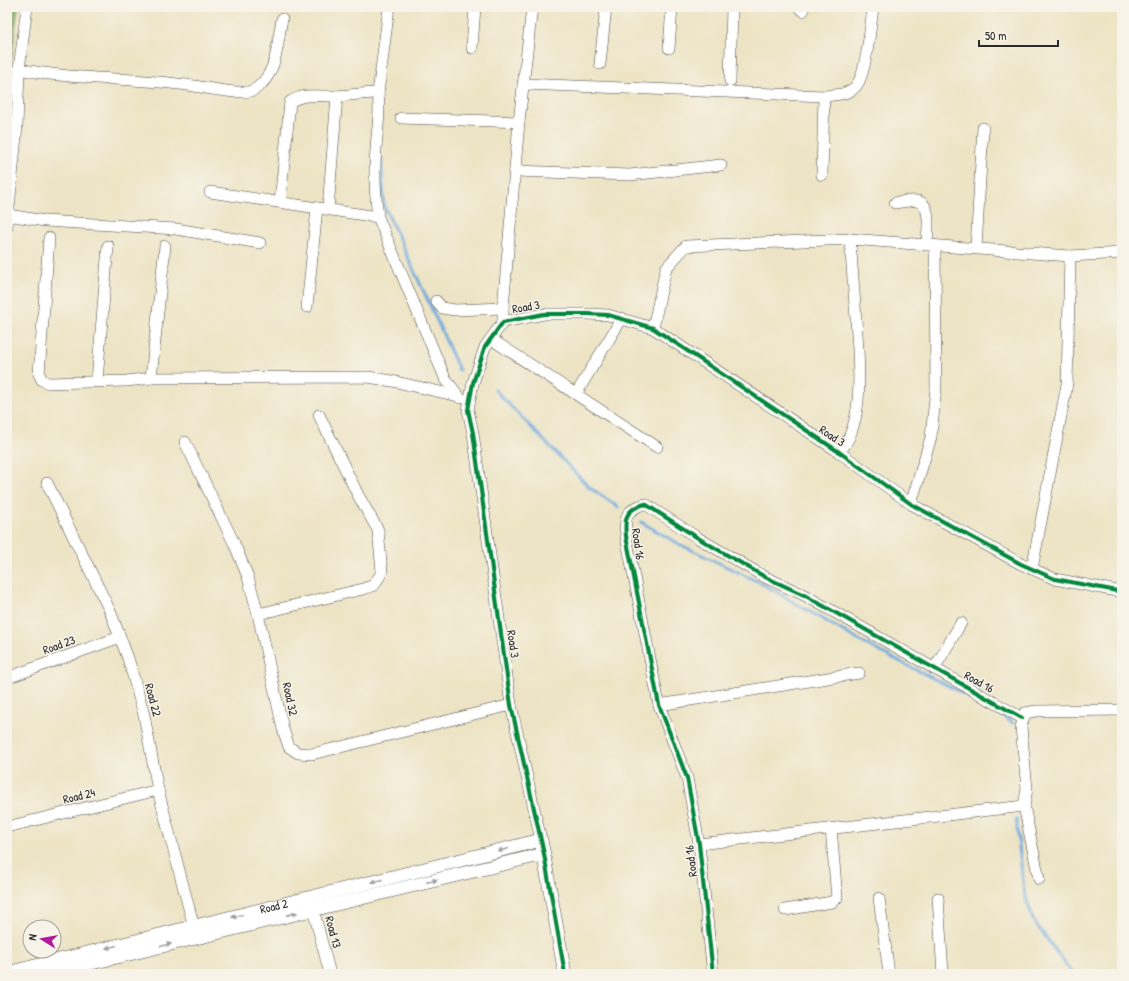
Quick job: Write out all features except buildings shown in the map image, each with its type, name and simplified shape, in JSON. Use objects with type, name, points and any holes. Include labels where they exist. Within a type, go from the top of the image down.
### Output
[{"type":"street","points":[[7,227],[17,126],[19,69],[27,7]]},
{"type":"street","points":[[389,7],[378,94],[379,107],[375,198],[378,217],[445,378],[468,410]]},
{"type":"street","points":[[472,48],[475,7]]},
{"type":"street","points":[[503,322],[502,308],[519,122],[532,7]]},
{"type":"street","points":[[600,64],[606,7]]},
{"type":"street","points":[[670,48],[672,7]]},
{"type":"street","points":[[730,80],[732,7]]},
{"type":"street","points":[[523,84],[824,96],[844,94],[856,86],[863,69],[873,7]]},
{"type":"street","points":[[19,69],[45,74],[186,84],[227,91],[253,91],[265,81],[273,68],[282,19]]},
{"type":"street","points":[[280,202],[290,102],[303,96],[336,96],[358,93],[378,94]]},
{"type":"street","points":[[307,307],[323,208],[336,96]]},
{"type":"street","points":[[822,175],[824,96]]},
{"type":"street","points":[[401,118],[519,122]]},
{"type":"street","points":[[976,248],[983,128]]},
{"type":"street","points":[[515,171],[630,175],[721,165]]},
{"type":"street","points":[[210,192],[378,217]]},
{"type":"street","points":[[895,203],[917,201],[923,204],[927,211],[931,244],[936,388],[931,437],[911,504]]},
{"type":"street","points":[[8,216],[45,221],[176,229],[260,243]]},
{"type":"street","points":[[49,238],[39,374],[42,380],[48,383],[97,380],[127,381],[151,378],[368,378],[392,381],[458,396]]},
{"type":"street","points":[[840,452],[846,445],[854,425],[859,380],[850,239]]},
{"type":"street","points":[[653,328],[666,268],[686,246],[850,239],[931,244],[1070,256],[1122,253]]},
{"type":"street","points":[[97,380],[108,246]]},
{"type":"street","points":[[151,378],[165,246]]},
{"type":"street","points":[[1032,569],[1067,384],[1070,256]]},
{"type":"street","points":[[436,301],[442,308],[455,310],[502,308]]},
{"type":"street","name":"Road 3","points":[[565,974],[544,854],[511,705],[473,433],[468,410],[473,383],[485,347],[503,322],[544,314],[601,315],[622,318],[653,328],[840,452],[911,504],[1032,569],[1055,579],[1122,592]]},
{"type":"street","points":[[576,394],[622,318]]},
{"type":"street","points":[[491,339],[657,447]]},
{"type":"street","points":[[258,614],[363,589],[374,585],[382,572],[378,530],[358,495],[320,415]]},
{"type":"street","name":"Road 32","points":[[185,442],[234,543],[248,577],[258,614],[283,729],[289,747],[298,753],[312,754],[511,705]]},
{"type":"street","name":"Road 22","points":[[47,483],[110,611],[120,637],[144,715],[158,790],[196,932]]},
{"type":"street","name":"Road 16","points":[[713,974],[699,844],[687,778],[659,705],[625,531],[628,513],[635,506],[645,504],[660,512],[698,538],[765,577],[804,595],[1022,718]]},
{"type":"street","points":[[934,669],[961,623]]},
{"type":"street","name":"Road 23","points":[[7,678],[120,637]]},
{"type":"street","points":[[659,705],[859,673]]},
{"type":"street","points":[[1039,879],[1024,806],[1026,789],[1022,718],[1025,713],[1036,711],[1122,710]]},
{"type":"street","name":"Road 24","points":[[7,827],[158,790]]},
{"type":"street","points":[[699,844],[1024,806]]},
{"type":"street","points":[[785,910],[832,902],[837,898],[831,828]]},
{"type":"street","name":"Road 2","points":[[312,904],[541,840]]},
{"type":"street","name":"Road 2","points":[[7,973],[196,932],[312,904],[544,854]]},
{"type":"street","points":[[879,898],[889,974]]},
{"type":"street","points":[[938,898],[943,974]]},
{"type":"street","name":"Road 13","points":[[312,904],[330,974]]},
{"type":"street","name":"Road 2","points":[[46,974],[196,932]]},
{"type":"green space","points":[[7,7],[18,7],[7,96]]},
{"type":"waterway","points":[[381,158],[384,206],[459,370]]},
{"type":"waterway","points":[[495,390],[589,487],[618,507]]},
{"type":"waterway","points":[[641,522],[679,544],[761,583],[865,644],[990,707],[1013,723]]},
{"type":"waterway","points":[[1016,819],[1024,891],[1033,920],[1073,974]]},
{"type":"cycle path","points":[[565,974],[544,854],[511,705],[473,433],[468,410],[473,383],[485,347],[503,322],[544,314],[587,314],[608,315],[653,328],[839,452],[911,504],[1021,564],[1055,579],[1122,592]]},
{"type":"cycle path","points":[[713,974],[699,844],[687,778],[659,705],[626,536],[625,524],[630,512],[645,504],[698,538],[765,577],[804,595],[1022,718]]}]
